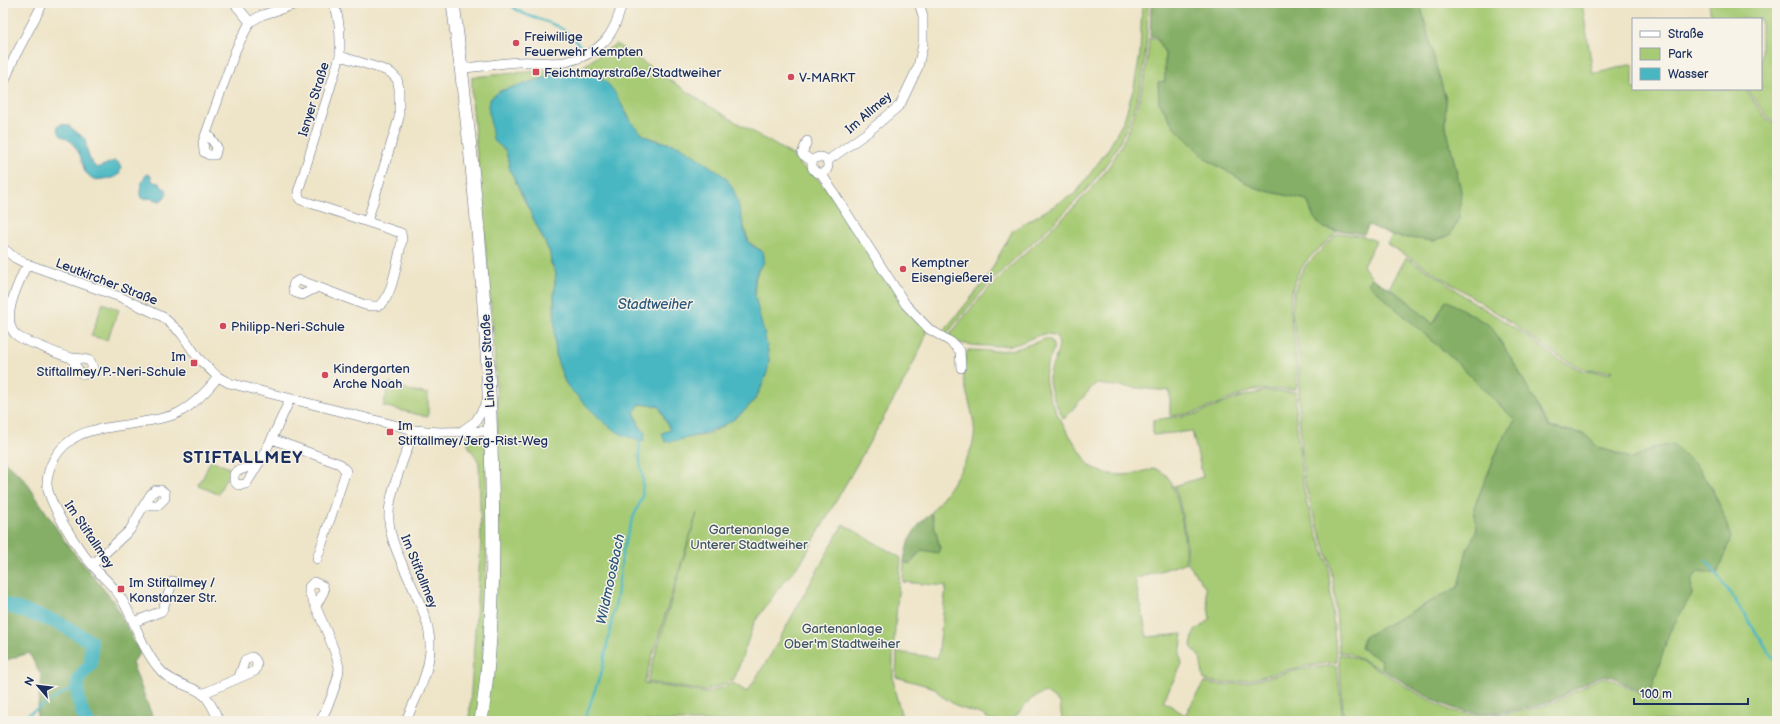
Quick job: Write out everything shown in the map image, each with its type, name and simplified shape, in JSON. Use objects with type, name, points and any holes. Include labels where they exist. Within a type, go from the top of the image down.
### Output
[{"type":"main road","name":"Lindauer Straße","points":[[453,3],[472,161],[490,379],[493,526],[488,654],[481,721]]},
{"type":"street","points":[[3,85],[43,3]]},
{"type":"street","points":[[234,3],[250,22]]},
{"type":"street","points":[[207,133],[236,49],[250,22],[262,15],[300,3]]},
{"type":"street","name":"Isnyer Straße","points":[[333,3],[337,10],[339,25],[340,56],[298,192],[298,198],[367,222]]},
{"type":"street","points":[[462,68],[519,62],[564,62],[584,56],[608,39],[619,19],[622,3]]},
{"type":"street","name":"Im Allmey","points":[[821,173],[827,168],[827,161],[868,132],[900,105],[918,67],[923,44],[923,16],[919,3]]},
{"type":"street","points":[[316,288],[370,306],[382,304],[388,296],[402,240],[401,233],[367,222],[399,118],[399,88],[397,79],[391,73],[382,68],[340,56]]},
{"type":"street","points":[[806,141],[802,154],[812,161]]},
{"type":"street","points":[[827,161],[821,156],[816,157],[812,161],[812,169],[821,173],[906,305],[929,329],[951,342],[960,351],[961,368]]},
{"type":"street","name":"Leutkircher Straße","points":[[3,248],[15,258],[26,264],[120,298],[163,316],[182,333],[198,358],[218,377],[241,387],[414,430],[461,432],[491,431]]},
{"type":"street","points":[[26,264],[12,300],[8,316],[9,327],[16,335],[29,342],[72,358]]},
{"type":"street","name":"Im Stiftallmey","points":[[202,694],[181,685],[163,674],[153,663],[121,597],[92,565],[60,516],[50,494],[47,483],[50,470],[57,454],[70,440],[91,430],[177,413],[196,401],[218,377]]},
{"type":"street","points":[[461,432],[476,421],[490,397]]},
{"type":"street","points":[[258,464],[272,439],[290,399]]},
{"type":"street","name":"Im Stiftallmey","points":[[406,721],[424,678],[430,658],[430,640],[426,620],[395,548],[388,515],[392,495],[414,430]]},
{"type":"street","points":[[272,439],[340,464],[346,471],[317,559]]},
{"type":"street","points":[[92,565],[130,530],[144,505]]},
{"type":"street","points":[[134,622],[162,611],[173,581]]},
{"type":"street","points":[[316,606],[339,668],[337,681],[320,721]]},
{"type":"street","points":[[218,721],[208,700],[202,694],[239,677]]},
{"type":"green space","points":[[1142,3],[1148,3],[1146,50],[1142,79],[1134,109],[1116,148],[1102,170],[1085,191],[990,283],[945,336],[941,334],[985,281],[1013,230],[1076,193],[1109,148],[1124,120],[1134,87],[1140,54]]},
{"type":"green space","points":[[1151,3],[1420,3],[1446,100],[1445,122],[1461,191],[1459,220],[1450,235],[1434,241],[1392,236],[1369,225],[1364,234],[1323,228],[1314,218],[1307,200],[1257,189],[1206,159],[1175,128],[1159,102],[1158,82],[1165,81],[1165,53],[1155,36],[1150,36]]},
{"type":"green space","points":[[1420,3],[1582,3],[1593,74],[1632,64],[1632,90],[1746,90],[1764,116],[1777,127],[1777,721],[1346,721],[1343,710],[1339,654],[1366,663],[1433,702],[1450,710],[1461,713],[1502,714],[1543,706],[1603,677],[1651,699],[1660,701],[1671,701],[1671,699],[1660,700],[1644,695],[1651,691],[1669,633],[1692,594],[1691,582],[1698,571],[1722,510],[1711,487],[1698,467],[1653,448],[1633,459],[1598,447],[1584,434],[1549,427],[1517,368],[1433,324],[1404,298],[1389,288],[1406,258],[1443,280],[1464,296],[1523,333],[1558,359],[1583,371],[1608,373],[1612,371],[1586,369],[1562,358],[1491,309],[1387,244],[1392,236],[1434,241],[1461,191],[1445,122],[1446,100]]},
{"type":"green space","points":[[1709,3],[1777,3],[1777,125],[1766,115],[1748,90],[1762,90],[1762,18],[1711,18]]},
{"type":"green space","points":[[1149,38],[1156,38],[1165,53],[1165,82],[1158,83],[1159,102],[1175,128],[1206,159],[1257,189],[1307,200],[1314,218],[1323,228],[1337,231],[1304,264],[1293,285],[1291,296],[1291,318],[1296,352],[1296,389],[1253,390],[1197,412],[1170,416],[1170,391],[1095,384],[1064,419],[1051,391],[1049,381],[1049,375],[1059,347],[1056,336],[1050,334],[1039,335],[1018,344],[997,346],[969,345],[947,338],[986,291],[1063,218],[1090,191],[1102,176],[1121,145],[1136,110],[1145,74]]},
{"type":"green space","points":[[616,44],[707,105],[799,159],[799,165],[812,173],[822,183],[926,330],[923,343],[906,378],[802,561],[778,589],[754,623],[734,680],[705,691],[647,682],[697,513],[644,683],[707,693],[733,683],[747,692],[770,656],[843,524],[901,558],[893,652],[893,677],[895,692],[903,721],[485,721],[498,525],[497,405],[494,341],[472,99],[472,77],[582,67]],"holes":[[[592,68],[625,110],[634,127],[645,136],[679,146],[735,197],[749,242],[763,252],[763,264],[756,278],[755,296],[766,358],[764,379],[755,400],[735,418],[709,434],[693,436],[670,430],[659,406],[640,404],[634,411],[639,425],[645,433],[585,403],[570,389],[565,382],[557,360],[555,345],[554,294],[556,273],[551,263],[550,253],[510,170],[506,150],[490,116],[488,105],[500,91],[554,75]]]},
{"type":"green space","points":[[1338,233],[1363,236],[1376,241],[1363,266],[1372,278],[1369,284],[1455,361],[1515,420],[1501,442],[1474,507],[1477,529],[1467,550],[1458,587],[1364,637],[1361,648],[1381,660],[1383,670],[1348,653],[1339,652],[1334,588],[1330,563],[1310,504],[1304,478],[1299,417],[1299,354],[1292,313],[1294,292],[1299,277],[1306,265]]},
{"type":"green space","points":[[1372,278],[1404,298],[1433,324],[1446,300],[1491,326],[1517,368],[1549,427],[1584,434],[1598,447],[1633,459],[1653,448],[1673,444],[1698,467],[1711,487],[1722,510],[1731,538],[1717,574],[1698,571],[1691,582],[1692,594],[1669,633],[1651,691],[1644,695],[1613,677],[1603,675],[1559,698],[1541,705],[1501,712],[1474,712],[1450,707],[1415,690],[1383,670],[1381,660],[1361,648],[1364,637],[1458,587],[1467,550],[1477,529],[1474,507],[1501,442],[1515,420],[1455,361],[1368,284]]},
{"type":"green space","points":[[103,303],[119,310],[107,340],[91,336]]},
{"type":"green space","points":[[1045,339],[1050,339],[1054,347],[1046,370],[1048,393],[1060,420],[1090,466],[1105,473],[1121,475],[1138,473],[1154,468],[1167,476],[1175,493],[1185,543],[1185,563],[1135,579],[1147,637],[1183,634],[1180,655],[1182,664],[1163,701],[1185,715],[1204,682],[1225,685],[1236,684],[1294,671],[1337,665],[1343,721],[1062,721],[1060,703],[1045,692],[1031,699],[1016,716],[1006,721],[992,721],[981,714],[960,708],[940,695],[935,688],[896,677],[897,652],[938,658],[946,586],[903,582],[904,562],[911,564],[917,555],[923,551],[940,548],[931,513],[963,466],[972,447],[974,438],[973,417],[964,382],[963,370],[964,360],[968,350],[999,351],[1016,349]]},
{"type":"green space","points":[[390,382],[409,390],[428,394],[428,417],[383,406]]},
{"type":"green space","points":[[1265,391],[1296,392],[1296,417],[1302,478],[1307,505],[1328,564],[1337,662],[1300,667],[1236,682],[1225,683],[1204,680],[1200,658],[1191,646],[1194,632],[1210,619],[1205,587],[1187,562],[1184,523],[1177,492],[1174,486],[1203,477],[1192,431],[1153,435],[1153,420],[1197,414],[1240,397]]},
{"type":"green space","points":[[467,435],[486,435],[487,526],[484,654],[477,721],[469,721],[481,540],[479,463],[468,445]]},
{"type":"green space","points":[[3,460],[25,480],[66,543],[114,602],[140,653],[132,663],[154,721],[36,721],[42,677],[29,653],[3,661]]},
{"type":"green space","points":[[211,460],[231,469],[218,494],[199,486]]},
{"type":"green space","points":[[931,513],[940,548],[938,553],[922,550],[917,554],[911,564],[904,562],[907,547],[912,534],[920,523]]},
{"type":"water","name":"Stadtweiher","points":[[592,68],[613,90],[630,120],[639,131],[652,139],[679,146],[726,178],[731,185],[737,200],[748,241],[763,254],[764,261],[757,273],[754,288],[768,351],[769,362],[766,375],[757,395],[748,407],[737,417],[710,431],[680,440],[665,442],[662,433],[670,430],[659,406],[640,404],[634,412],[639,425],[645,433],[644,441],[633,439],[612,429],[570,389],[565,382],[557,360],[555,345],[554,294],[556,273],[551,263],[550,253],[510,170],[506,151],[493,140],[488,105],[491,98],[500,91],[554,75]]},
{"type":"water","points":[[61,124],[68,125],[85,139],[91,162],[97,168],[114,161],[118,162],[121,168],[119,175],[112,178],[94,180],[85,172],[80,155],[72,142],[60,135],[57,127]]},
{"type":"water","points":[[147,174],[150,175],[153,182],[159,183],[166,189],[167,192],[165,197],[160,201],[149,198],[141,198],[141,186]]},
{"type":"waterway","points":[[509,3],[514,8],[525,14],[561,28],[577,41],[582,48]]},
{"type":"waterway","name":"Wildmoosbach","points":[[584,721],[602,670],[617,596],[623,549],[632,520],[642,498],[643,479],[639,457],[640,440]]},
{"type":"waterway","points":[[1706,560],[1730,593],[1777,664]]},
{"type":"waterway","points":[[3,604],[59,623],[91,642],[91,664],[82,674],[78,686],[78,699],[84,717],[87,721]]},
{"type":"waterway","points":[[25,716],[77,685]]},
{"type":"place","name":"Freiwillige Feuerwehr Kempten","points":[[516,43]]},
{"type":"place","name":"Feichtmayrstraße/Stadtweiher","points":[[536,72]]},
{"type":"place","name":"V-MARKT","points":[[791,77]]},
{"type":"place","name":"Kemptner Eisengießerei","points":[[903,269]]},
{"type":"place","name":"Philipp-Neri-Schule","points":[[223,326]]},
{"type":"place","name":"Im Stiftallmey/P.-Neri-Schule","points":[[194,363]]},
{"type":"place","name":"Kindergarten Arche Noah","points":[[325,375]]},
{"type":"place","name":"Im Stiftallmey/Jerg-Rist-Weg","points":[[390,432]]},
{"type":"place","name":"Im Stiftallmey / Konstanzer Str.","points":[[121,589]]},
{"type":"district","name":"STIFTALLMEY","points":[[243,457]]},
{"type":"park label","name":"Gartenanlage Unterer Stadtweiher","points":[[749,536]]},
{"type":"park label","name":"Gartenanlage Ober'm Stadtweiher","points":[[842,636]]}]
